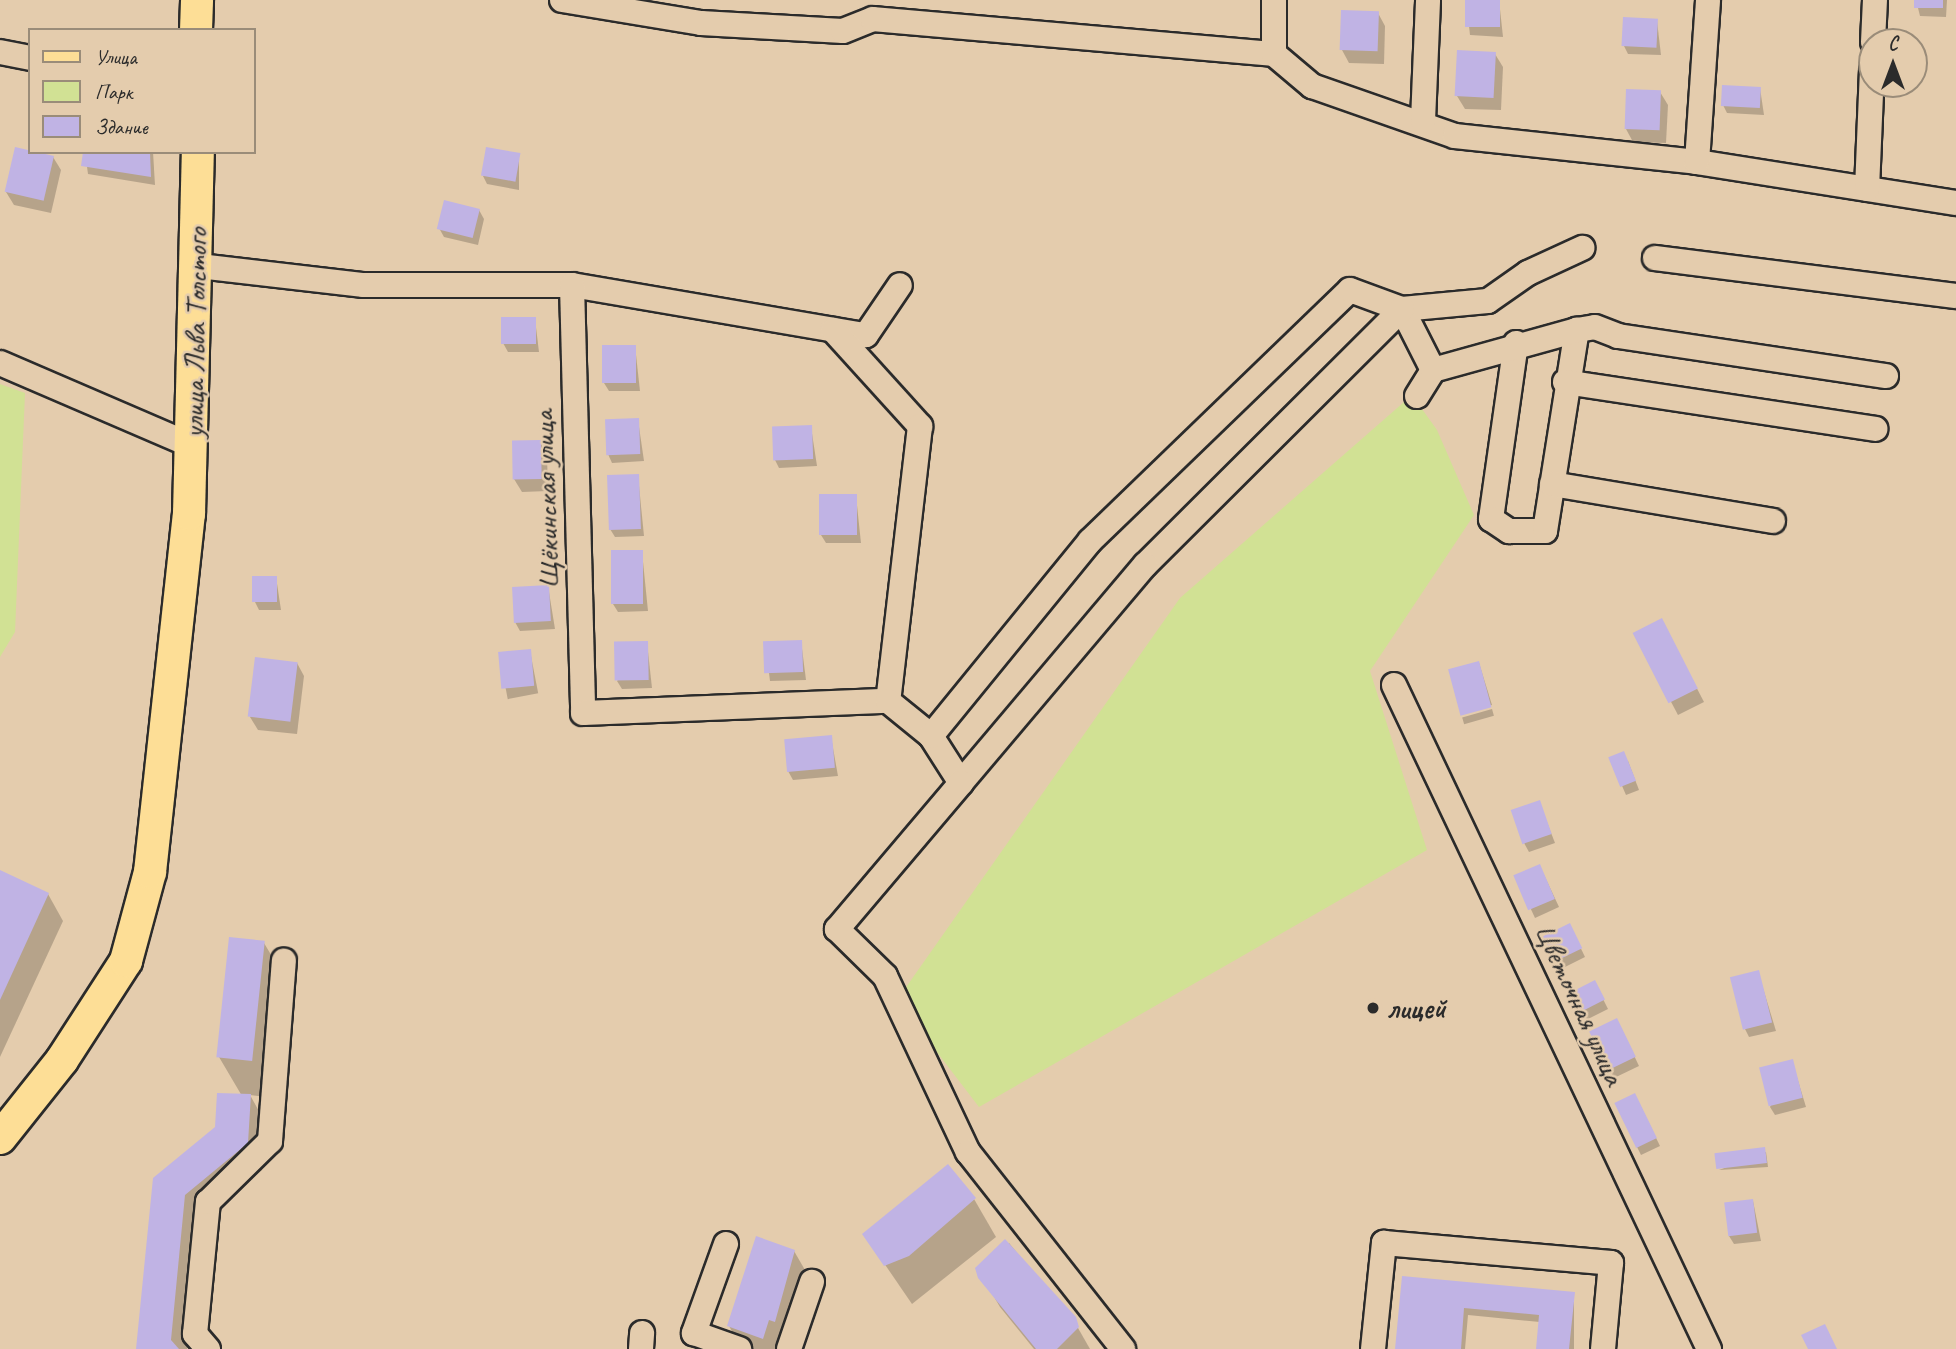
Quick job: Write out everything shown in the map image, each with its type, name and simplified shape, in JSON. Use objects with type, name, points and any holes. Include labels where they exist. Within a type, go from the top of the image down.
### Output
[{"type":"main road","points":[[196,28],[197,0]]},
{"type":"main road","name":"улица Льва Толстого","points":[[0,1139],[62,1060],[126,961],[161,808],[193,446],[199,266],[198,154]]},
{"type":"street","points":[[562,0],[701,23],[844,31],[873,19],[1274,54],[1311,86],[1423,121],[1455,136],[1697,162],[1956,202]]},
{"type":"street","points":[[1274,0],[1274,54]]},
{"type":"street","points":[[1423,121],[1428,0]]},
{"type":"street","points":[[1697,162],[1708,0]]},
{"type":"street","points":[[1874,28],[1875,0]]},
{"type":"street","points":[[0,52],[28,58]]},
{"type":"street","points":[[1867,188],[1871,98]]},
{"type":"street","points":[[931,736],[1090,541],[1350,290],[1402,309],[1488,301],[1528,273],[1582,248]]},
{"type":"street","points":[[1655,258],[1956,296]]},
{"type":"street","points":[[199,266],[364,285],[572,285],[866,335],[900,285]]},
{"type":"street","name":"Щёкинская улица","points":[[572,285],[583,713],[888,701]]},
{"type":"street","points":[[1402,309],[1433,370]]},
{"type":"street","points":[[1124,1349],[968,1152],[885,976],[837,929],[1145,565],[1402,309]]},
{"type":"street","points":[[1417,396],[1433,370],[1516,343],[1595,327],[1618,336],[1886,376]]},
{"type":"street","points":[[832,330],[920,426],[888,701],[931,736],[961,783]]},
{"type":"street","points":[[1516,343],[1491,519],[1509,531],[1545,531],[1565,383],[1577,330]]},
{"type":"street","points":[[0,363],[193,446]]},
{"type":"street","points":[[1565,383],[1875,429]]},
{"type":"street","points":[[1552,484],[1773,521]]},
{"type":"street","name":"Цветочная улица","points":[[1394,685],[1709,1349]]},
{"type":"street","points":[[208,1349],[195,1334],[208,1202],[270,1141],[284,961]]},
{"type":"street","points":[[1373,1349],[1384,1243],[1611,1263],[1602,1349]]},
{"type":"street","points":[[726,1244],[694,1333],[739,1349]]},
{"type":"street","points":[[789,1349],[812,1282]]},
{"type":"green space","points":[[0,384],[25,393],[15,632],[0,657]]},
{"type":"green space","points":[[1412,395],[1437,430],[1474,515],[1370,671],[1427,850],[979,1107],[897,1000],[1180,598]]},
{"type":"building","points":[[1465,0],[1500,0],[1500,27],[1465,27]]},
{"type":"building","points":[[1914,0],[1943,0],[1943,8],[1914,8]]},
{"type":"building","points":[[1341,10],[1379,11],[1378,51],[1340,50]]},
{"type":"building","points":[[1623,17],[1658,19],[1656,48],[1621,46]]},
{"type":"building","points":[[1457,50],[1496,52],[1494,98],[1455,96]]},
{"type":"building","points":[[1722,85],[1761,87],[1760,108],[1721,106]]},
{"type":"building","points":[[1626,89],[1661,90],[1660,130],[1625,129]]},
{"type":"building","points":[[15,147],[28,150],[28,154],[54,156],[44,201],[5,192]]},
{"type":"building","points":[[486,147],[520,153],[515,182],[481,176]]},
{"type":"building","points":[[83,154],[150,154],[151,177],[81,166]]},
{"type":"building","points":[[444,200],[480,209],[473,238],[437,229]]},
{"type":"building","points":[[501,317],[536,317],[536,344],[501,344]]},
{"type":"building","points":[[602,345],[636,345],[636,383],[602,383]]},
{"type":"building","points":[[639,418],[640,454],[606,455],[605,419]]},
{"type":"building","points":[[812,425],[813,459],[773,460],[772,426]]},
{"type":"building","points":[[541,440],[542,479],[513,480],[512,441]]},
{"type":"building","points":[[639,474],[641,529],[609,530],[607,475]]},
{"type":"building","points":[[819,494],[857,494],[857,535],[819,535]]},
{"type":"building","points":[[611,550],[643,550],[643,604],[611,604]]},
{"type":"building","points":[[252,576],[277,576],[277,602],[252,602]]},
{"type":"building","points":[[549,585],[551,621],[514,623],[512,587]]},
{"type":"building","points":[[1662,618],[1698,688],[1668,703],[1633,633]]},
{"type":"building","points":[[802,640],[803,672],[764,673],[763,641]]},
{"type":"building","points":[[648,641],[649,680],[615,681],[614,642]]},
{"type":"building","points":[[531,649],[534,686],[501,689],[498,652]]},
{"type":"building","points":[[255,657],[298,662],[290,722],[248,717]]},
{"type":"building","points":[[1479,661],[1491,707],[1461,716],[1448,669]]},
{"type":"building","points":[[832,735],[835,768],[787,772],[784,739]]},
{"type":"building","points":[[1624,751],[1636,781],[1620,787],[1608,757]]},
{"type":"building","points":[[1540,800],[1552,834],[1522,844],[1511,810]]},
{"type":"building","points":[[1540,864],[1555,899],[1528,910],[1513,875]]},
{"type":"building","points":[[0,870],[49,893],[0,1000]]},
{"type":"building","points":[[1570,923],[1582,948],[1555,961],[1543,936]]},
{"type":"building","points":[[229,937],[265,941],[252,1061],[216,1057]]},
{"type":"building","points":[[1759,970],[1772,1022],[1743,1030],[1730,977]]},
{"type":"building","points":[[1595,980],[1605,1000],[1580,1012],[1570,993]]},
{"type":"building","points":[[1617,1018],[1636,1057],[1608,1070],[1589,1032]]},
{"type":"building","points":[[1793,1059],[1803,1098],[1769,1106],[1759,1067]]},
{"type":"building","points":[[217,1093],[251,1094],[248,1143],[185,1195],[171,1340],[179,1349],[136,1349],[153,1178],[215,1127]]},
{"type":"building","points":[[1635,1093],[1657,1138],[1636,1148],[1614,1103]]},
{"type":"building","points":[[1765,1147],[1767,1163],[1716,1169],[1714,1153]]},
{"type":"building","points":[[948,1164],[976,1198],[909,1256],[884,1266],[862,1234]]},
{"type":"building","points":[[1753,1199],[1757,1233],[1728,1236],[1724,1203]]},
{"type":"building","points":[[756,1236],[795,1250],[775,1322],[769,1320],[763,1339],[727,1326]]},
{"type":"building","points":[[1005,1239],[1076,1317],[1079,1327],[1057,1349],[1036,1349],[978,1278],[975,1268]]},
{"type":"building","points":[[1402,1276],[1575,1292],[1569,1349],[1536,1349],[1539,1315],[1464,1308],[1461,1349],[1395,1349]]},
{"type":"building","points":[[1825,1324],[1837,1349],[1808,1349],[1801,1335]]},
{"type":"place","name":"лицей","points":[[1373,1008]]}]
